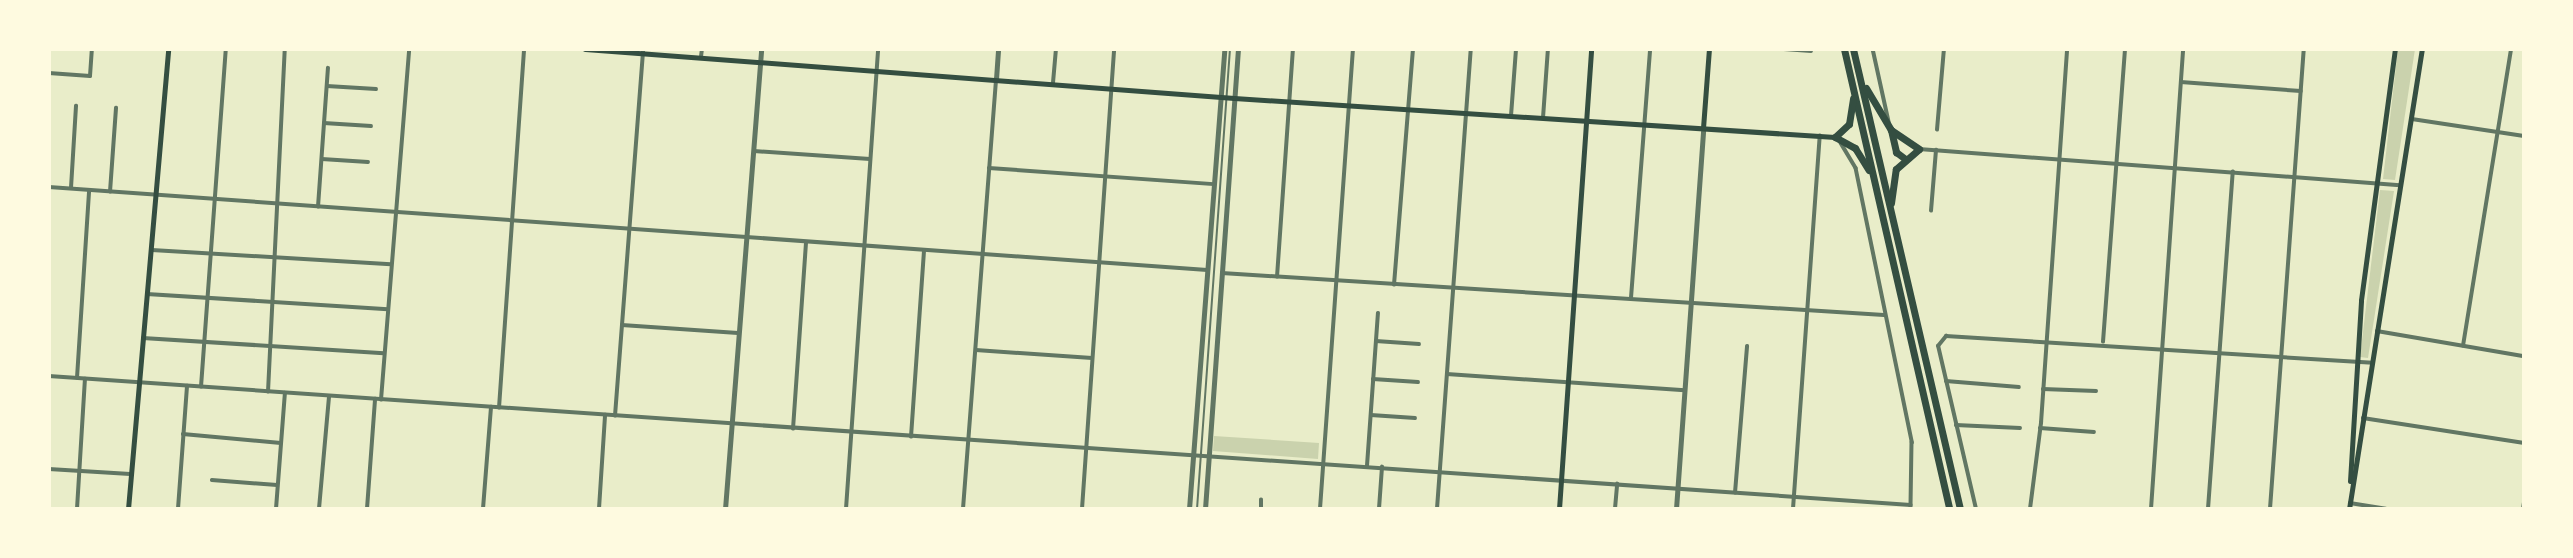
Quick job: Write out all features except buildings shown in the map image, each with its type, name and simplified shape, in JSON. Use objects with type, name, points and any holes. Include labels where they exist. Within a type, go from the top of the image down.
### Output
[{"type":"highway","points":[[1844,49],[1948,509]]},
{"type":"highway","points":[[1853,49],[1960,509]]},
{"type":"highway","points":[[1859,76],[1891,130],[1919,149]]},
{"type":"highway","points":[[1853,90],[1849,124],[1835,137],[1855,148],[1873,177]]},
{"type":"highway","points":[[1891,130],[1896,152],[1904,158]]},
{"type":"highway","points":[[1902,140],[1904,158]]},
{"type":"highway","points":[[1890,211],[1894,174],[1904,158],[1919,149]]},
{"type":"main road","points":[[128,509],[168,49]]},
{"type":"main road","points":[[585,49],[642,51],[1289,102],[1835,137]]},
{"type":"main road","points":[[1559,509],[1591,49]]},
{"type":"main road","points":[[1703,128],[1709,49]]},
{"type":"main road","points":[[2349,506],[2356,362],[2395,49]]},
{"type":"main road","points":[[2349,506],[2422,49]]},
{"type":"street","points":[[49,73],[90,76],[92,49]]},
{"type":"street","points":[[201,387],[226,49]]},
{"type":"street","points":[[268,392],[275,204],[285,49]]},
{"type":"street","points":[[368,509],[388,309],[409,49]]},
{"type":"street","points":[[499,408],[524,49]]},
{"type":"street","points":[[702,49],[702,57]]},
{"type":"street","points":[[725,509],[734,424],[761,49]]},
{"type":"street","points":[[846,509],[878,49]]},
{"type":"street","points":[[962,509],[998,49]]},
{"type":"street","points":[[1054,83],[1056,49]]},
{"type":"street","points":[[1082,509],[1114,49]]},
{"type":"street","points":[[1189,509],[1213,184],[1223,96],[1224,49]]},
{"type":"street","points":[[1205,509],[1238,49]]},
{"type":"street","points":[[1277,277],[1293,49]]},
{"type":"street","points":[[1320,509],[1353,49]]},
{"type":"street","points":[[1394,285],[1413,49]]},
{"type":"street","points":[[1437,509],[1471,49]]},
{"type":"street","points":[[1511,116],[1516,49]]},
{"type":"street","points":[[1543,118],[1548,49]]},
{"type":"street","points":[[1631,298],[1650,49]]},
{"type":"street","points":[[1784,49],[1811,51]]},
{"type":"street","points":[[1873,49],[1891,130]]},
{"type":"street","points":[[1937,130],[1944,49]]},
{"type":"street","points":[[2030,509],[2040,428],[2067,49]]},
{"type":"street","points":[[2103,342],[2124,49]]},
{"type":"street","points":[[2151,509],[2183,49]]},
{"type":"street","points":[[2270,509],[2304,49]]},
{"type":"street","points":[[2463,345],[2511,49]]},
{"type":"street","points":[[615,416],[642,51]]},
{"type":"street","points":[[318,207],[328,68]]},
{"type":"street","points":[[2181,82],[2301,91]]},
{"type":"street","points":[[327,86],[376,89]]},
{"type":"street","points":[[71,189],[76,106]]},
{"type":"street","points":[[110,192],[116,108]]},
{"type":"street","points":[[2411,119],[2524,136]]},
{"type":"street","points":[[324,123],[372,126]]},
{"type":"street","points":[[1676,509],[1703,128]]},
{"type":"street","points":[[1793,509],[1820,136]]},
{"type":"street","points":[[49,376],[1193,457],[1209,455],[1382,467],[1911,507],[1913,451],[1856,168],[1835,137]]},
{"type":"street","points":[[1919,149],[2400,184]]},
{"type":"street","points":[[1931,211],[1936,150]]},
{"type":"street","points":[[754,151],[870,159]]},
{"type":"street","points":[[322,159],[368,162]]},
{"type":"street","points":[[989,168],[1213,184]]},
{"type":"street","points":[[2208,509],[2233,172]]},
{"type":"street","points":[[49,187],[1207,270]]},
{"type":"street","points":[[77,378],[89,190]]},
{"type":"street","points":[[793,429],[806,241]]},
{"type":"street","points":[[152,250],[391,264]]},
{"type":"street","points":[[911,437],[924,250]]},
{"type":"street","points":[[1222,273],[1453,290],[1631,298],[1884,315]]},
{"type":"street","points":[[147,294],[388,309]]},
{"type":"street","points":[[1367,466],[1378,313]]},
{"type":"street","points":[[622,325],[741,333]]},
{"type":"street","points":[[2377,331],[2524,356]]},
{"type":"street","points":[[1976,509],[1938,346],[1943,337],[2103,342],[2372,363]]},
{"type":"street","points":[[143,338],[384,353]]},
{"type":"street","points":[[1376,341],[1419,345]]},
{"type":"street","points":[[1735,493],[1747,346]]},
{"type":"street","points":[[975,350],[1093,358]]},
{"type":"street","points":[[1447,374],[1684,390]]},
{"type":"street","points":[[77,509],[85,379]]},
{"type":"street","points":[[1373,379],[1419,382]]},
{"type":"street","points":[[1947,382],[2019,387]]},
{"type":"street","points":[[178,509],[187,386]]},
{"type":"street","points":[[2043,388],[2096,391]]},
{"type":"street","points":[[276,509],[285,393]]},
{"type":"street","points":[[319,509],[329,396]]},
{"type":"street","points":[[484,509],[491,407]]},
{"type":"street","points":[[599,509],[605,415]]},
{"type":"street","points":[[1371,415],[1415,418]]},
{"type":"street","points":[[2363,418],[2524,443]]},
{"type":"street","points":[[1956,425],[2020,428]]},
{"type":"street","points":[[2040,428],[2094,432]]},
{"type":"street","points":[[183,434],[281,443]]},
{"type":"street","points":[[1379,509],[1382,467]]},
{"type":"street","points":[[49,469],[131,474]]},
{"type":"street","points":[[212,480],[277,485]]},
{"type":"street","points":[[1615,509],[1617,484]]},
{"type":"street","points":[[1261,500],[1261,509]]},
{"type":"street","points":[[2523,509],[2524,503]]},
{"type":"street","points":[[2349,506],[2386,509]]},
{"type":"lane","points":[[1197,509],[1223,96],[1230,49]]},
{"type":"green space","points":[[2398,49],[2415,49],[2395,180],[2383,179]]},
{"type":"green space","points":[[2380,190],[2394,191],[2368,358],[2360,357]]},
{"type":"green space","points":[[1214,436],[1319,443],[1318,459],[1213,451]]}]
